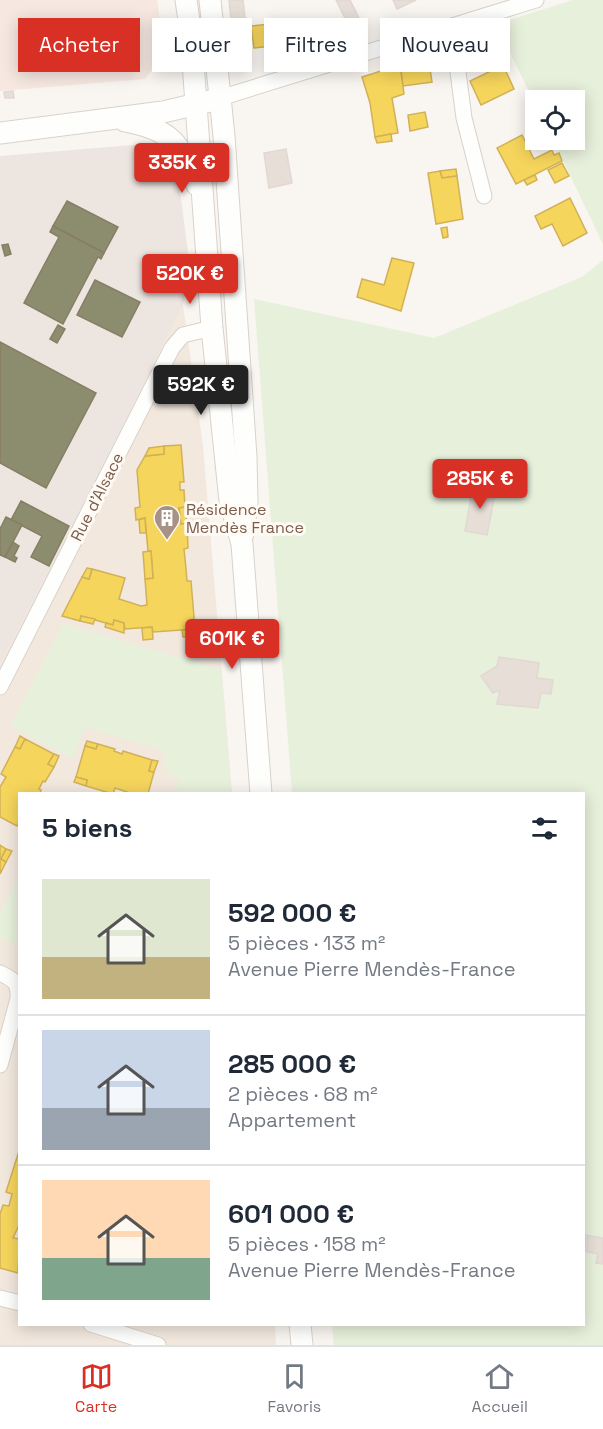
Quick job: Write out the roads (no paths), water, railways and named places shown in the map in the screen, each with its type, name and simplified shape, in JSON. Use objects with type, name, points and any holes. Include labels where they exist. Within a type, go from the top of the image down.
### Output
[{"type":"main road","points":[[186,0],[191,34],[207,102],[246,457],[238,502]]},
{"type":"main road","points":[[210,0],[202,198],[212,328],[238,502],[261,792]]},
{"type":"main road","points":[[0,133],[116,119],[207,102]]},
{"type":"main road","points":[[116,119],[131,122],[171,138],[183,154],[202,198]]},
{"type":"main road","points":[[300,1326],[302,1345]]},
{"type":"street","points":[[478,18],[536,0]]},
{"type":"street","points":[[207,102],[380,48]]},
{"type":"street","points":[[458,72],[464,118],[484,196]]},
{"type":"street","name":"Rue d'Alsace","points":[[0,687],[172,348],[183,335],[212,328]]},
{"type":"street","points":[[0,973],[14,980],[18,987]]},
{"type":"street","points":[[0,1065],[18,999]]},
{"type":"street","points":[[0,1298],[18,1302]]},
{"type":"street","points":[[97,1326],[159,1345]]},
{"type":"place","name":"Résidence Mendès France","points":[[167,541]]}]
